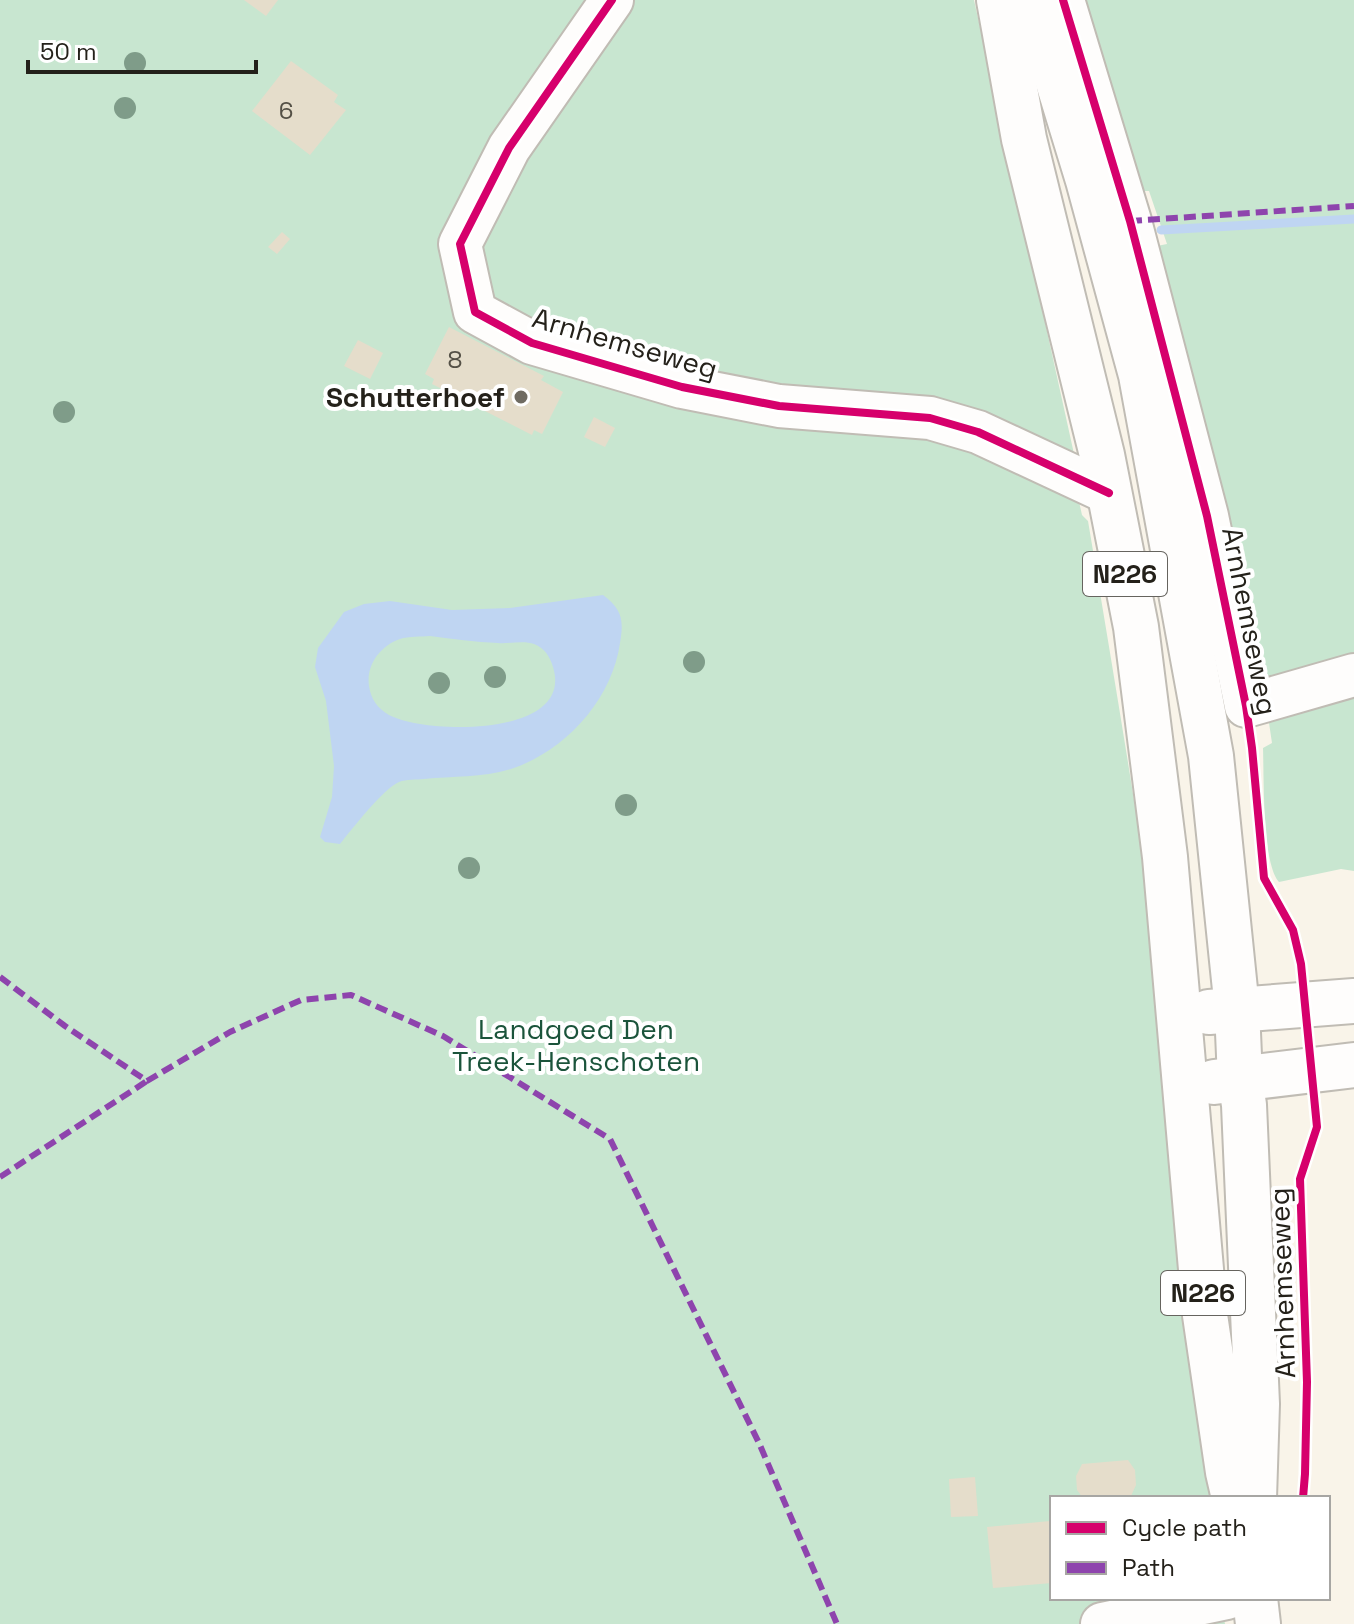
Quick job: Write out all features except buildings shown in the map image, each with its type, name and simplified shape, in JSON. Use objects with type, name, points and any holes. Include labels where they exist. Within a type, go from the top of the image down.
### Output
[{"type":"main road","name":"N226","points":[[999,0],[1024,139],[1102,455],[1136,627],[1165,857],[1205,1315],[1234,1496]]},
{"type":"main road","name":"Arnhemseweg","points":[[1033,0],[1088,180],[1141,375],[1211,756],[1237,1009],[1245,1121],[1257,1404],[1254,1496]]},
{"type":"main road","points":[[1179,1016],[1354,1001]]},
{"type":"main road","points":[[1185,1086],[1354,1065]]},
{"type":"main road","points":[[1255,1600],[1258,1624]]},
{"type":"street","name":"Arnhemseweg","points":[[612,0],[509,148],[460,244],[475,312],[532,343],[682,387],[779,406],[930,418],[978,432],[1109,493]]},
{"type":"street","name":"Arnhemseweg","points":[[1063,0],[1134,236],[1207,516],[1246,706],[1354,675]]},
{"type":"street","points":[[1102,1624],[1217,1600]]},
{"type":"green space","name":"Landgoed Den Treek-Henschoten","points":[[0,0],[974,0],[1078,472],[1072,470],[1082,515],[1088,521],[1141,844],[1164,1007],[1222,1496],[1050,1496],[1050,1600],[1220,1600],[1225,1624],[0,1624]]},
{"type":"green space","points":[[1082,0],[1354,0],[1354,871],[1341,869],[1279,882],[1273,872],[1265,819],[1263,748],[1272,743],[1262,676],[1221,689],[1122,253],[1167,244],[1149,191],[1139,191]]},
{"type":"water","points":[[603,595],[618,610],[622,628],[615,664],[608,683],[584,719],[552,748],[514,768],[481,775],[399,782],[376,801],[340,844],[325,842],[320,837],[332,797],[334,766],[326,701],[315,667],[318,648],[344,612],[364,604],[390,601],[452,610],[510,608]],"holes":[[[430,636],[489,643],[526,642],[538,646],[552,663],[554,690],[542,707],[521,718],[494,725],[434,726],[389,715],[371,695],[369,678],[372,664],[381,651],[393,642]]]},
{"type":"waterway","points":[[1161,230],[1354,219]]},
{"type":"marked path","points":[[1130,221],[1354,206]]},
{"type":"marked path","points":[[0,977],[65,1026],[147,1081],[230,1032],[301,1000],[351,995],[443,1036],[610,1139],[759,1443],[837,1624]]},
{"type":"marked path","points":[[0,1177],[147,1081]]},
{"type":"cycle path","points":[[612,0],[509,148],[460,244],[475,312],[532,343],[682,387],[779,406],[930,418],[978,432],[1109,493]]},
{"type":"cycle path","points":[[1063,0],[1130,221],[1207,516],[1246,706],[1264,878],[1293,930],[1301,964],[1317,1127],[1300,1179],[1307,1382],[1303,1496]]},
{"type":"place","name":"Schutterhoef","points":[[521,397]]}]
